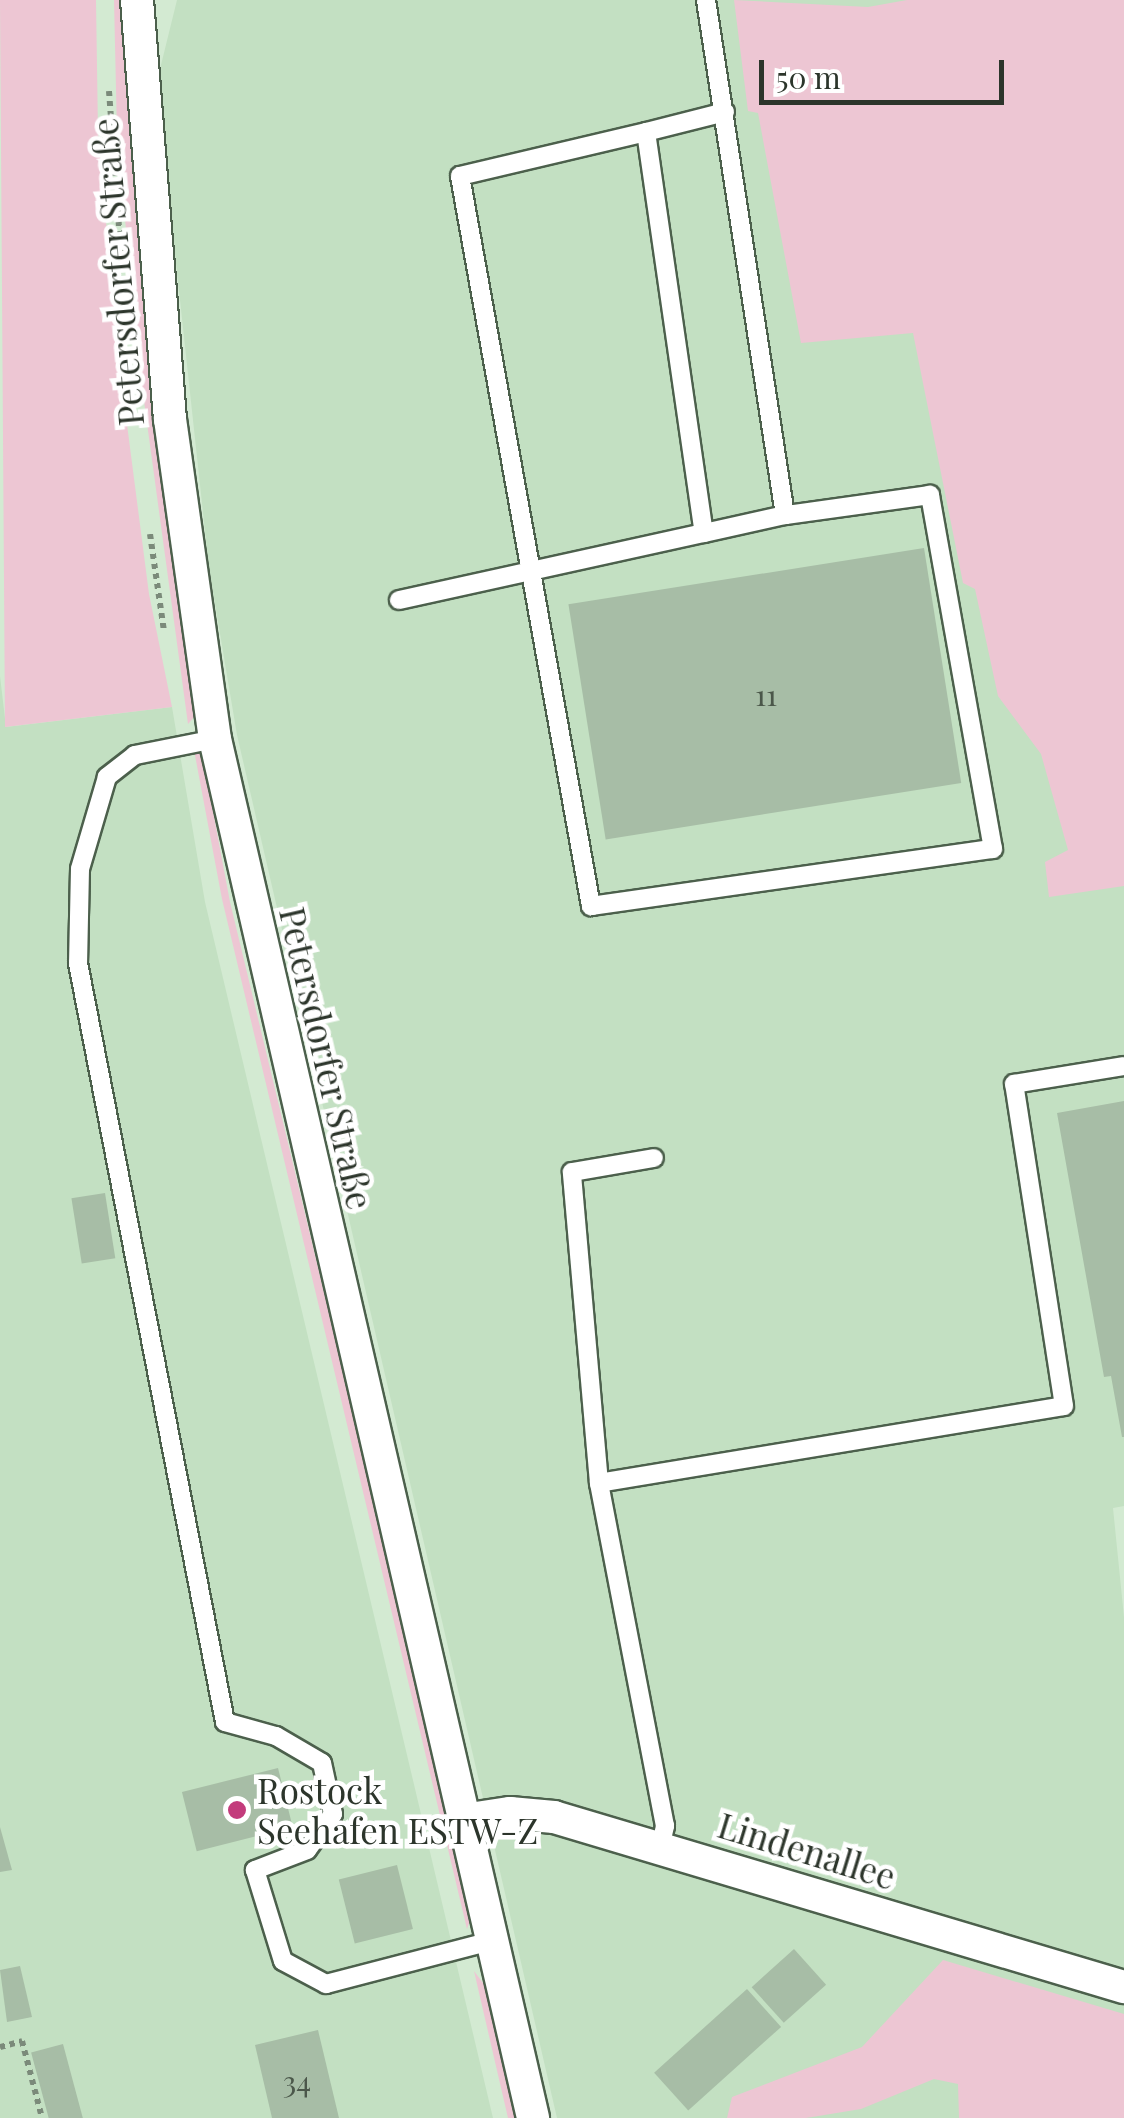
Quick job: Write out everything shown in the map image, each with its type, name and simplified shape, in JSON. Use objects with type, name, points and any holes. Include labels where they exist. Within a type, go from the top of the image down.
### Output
[{"type":"street","name":"Petersdorfer Straße","points":[[137,0],[170,418],[215,739],[533,2118]]},
{"type":"street","name":"Lindenallee","points":[[463,1820],[510,1813],[554,1817],[1124,1987]]},
{"type":"lane","points":[[706,0],[785,516]]},
{"type":"lane","points":[[400,600],[532,571],[704,533],[785,516],[930,495],[993,849],[591,906],[532,571],[460,176],[725,112]]},
{"type":"lane","points":[[646,132],[704,533]]},
{"type":"lane","points":[[215,739],[135,754],[107,777],[80,868],[78,962],[225,1722],[276,1736],[322,1763],[333,1814],[307,1850],[255,1870],[283,1961],[326,1984],[491,1942]]},
{"type":"lane","points":[[599,1484],[1064,1406],[1014,1084],[1124,1066]]},
{"type":"lane","points":[[654,1158],[572,1172],[599,1484],[665,1826],[660,1848]]},
{"type":"path","points":[[0,2046],[22,2042],[42,2118]]},
{"type":"shaded area","points":[[0,0],[96,0],[98,132],[118,355],[149,594],[172,707],[5,727]]},
{"type":"shaded area","points":[[114,0],[122,0],[151,382],[195,716],[188,724],[138,357],[117,134]]},
{"type":"shaded area","points":[[177,0],[1124,0],[1124,1506],[1113,1508],[1124,1617],[1124,2118],[557,2118],[237,735],[209,568],[175,254],[160,69]]},
{"type":"shaded area","points":[[734,0],[868,7],[907,0],[1124,0],[1124,886],[1049,897],[1045,862],[1068,850],[1041,754],[998,696],[975,589],[963,583],[913,333],[801,343],[758,113],[748,111]]},
{"type":"shaded area","points":[[0,676],[6,727],[172,707],[205,902],[493,2118],[0,2118]]},
{"type":"shaded area","points":[[194,750],[202,753],[230,902],[473,1912],[467,1929],[222,899]]},
{"type":"shaded area","points":[[943,1960],[1124,2014],[1124,2118],[959,2118],[958,2084],[934,2079],[861,2109],[806,2118],[727,2118],[732,2097],[862,2047]]},
{"type":"shaded area","points":[[474,1971],[486,1987],[518,2118],[508,2118]]},
{"type":"building","points":[[924,548],[961,783],[606,839],[568,604]]},
{"type":"building","points":[[1124,1101],[1122,1437],[1111,1376],[1104,1377],[1057,1113]]},
{"type":"building","points":[[105,1193],[115,1258],[82,1264],[71,1198]]},
{"type":"building","name":"Rostock Seehafen ESTW-Z","points":[[278,1768],[293,1827],[197,1851],[182,1792]]},
{"type":"building","points":[[0,1827],[12,1870],[0,1872]]},
{"type":"building","points":[[397,1865],[413,1929],[355,1944],[339,1880]]},
{"type":"building","points":[[794,1949],[826,1985],[784,2023],[752,1987]]},
{"type":"building","points":[[20,1966],[32,2017],[7,2022],[0,1970]]},
{"type":"building","points":[[747,1989],[781,2027],[688,2111],[654,2073]]},
{"type":"building","points":[[318,2030],[339,2118],[272,2118],[255,2045]]},
{"type":"building","points":[[63,2044],[83,2118],[49,2118],[31,2053]]},
{"type":"place","name":"Rostock Seehafen ESTW-Z","points":[[237,1810]]}]
